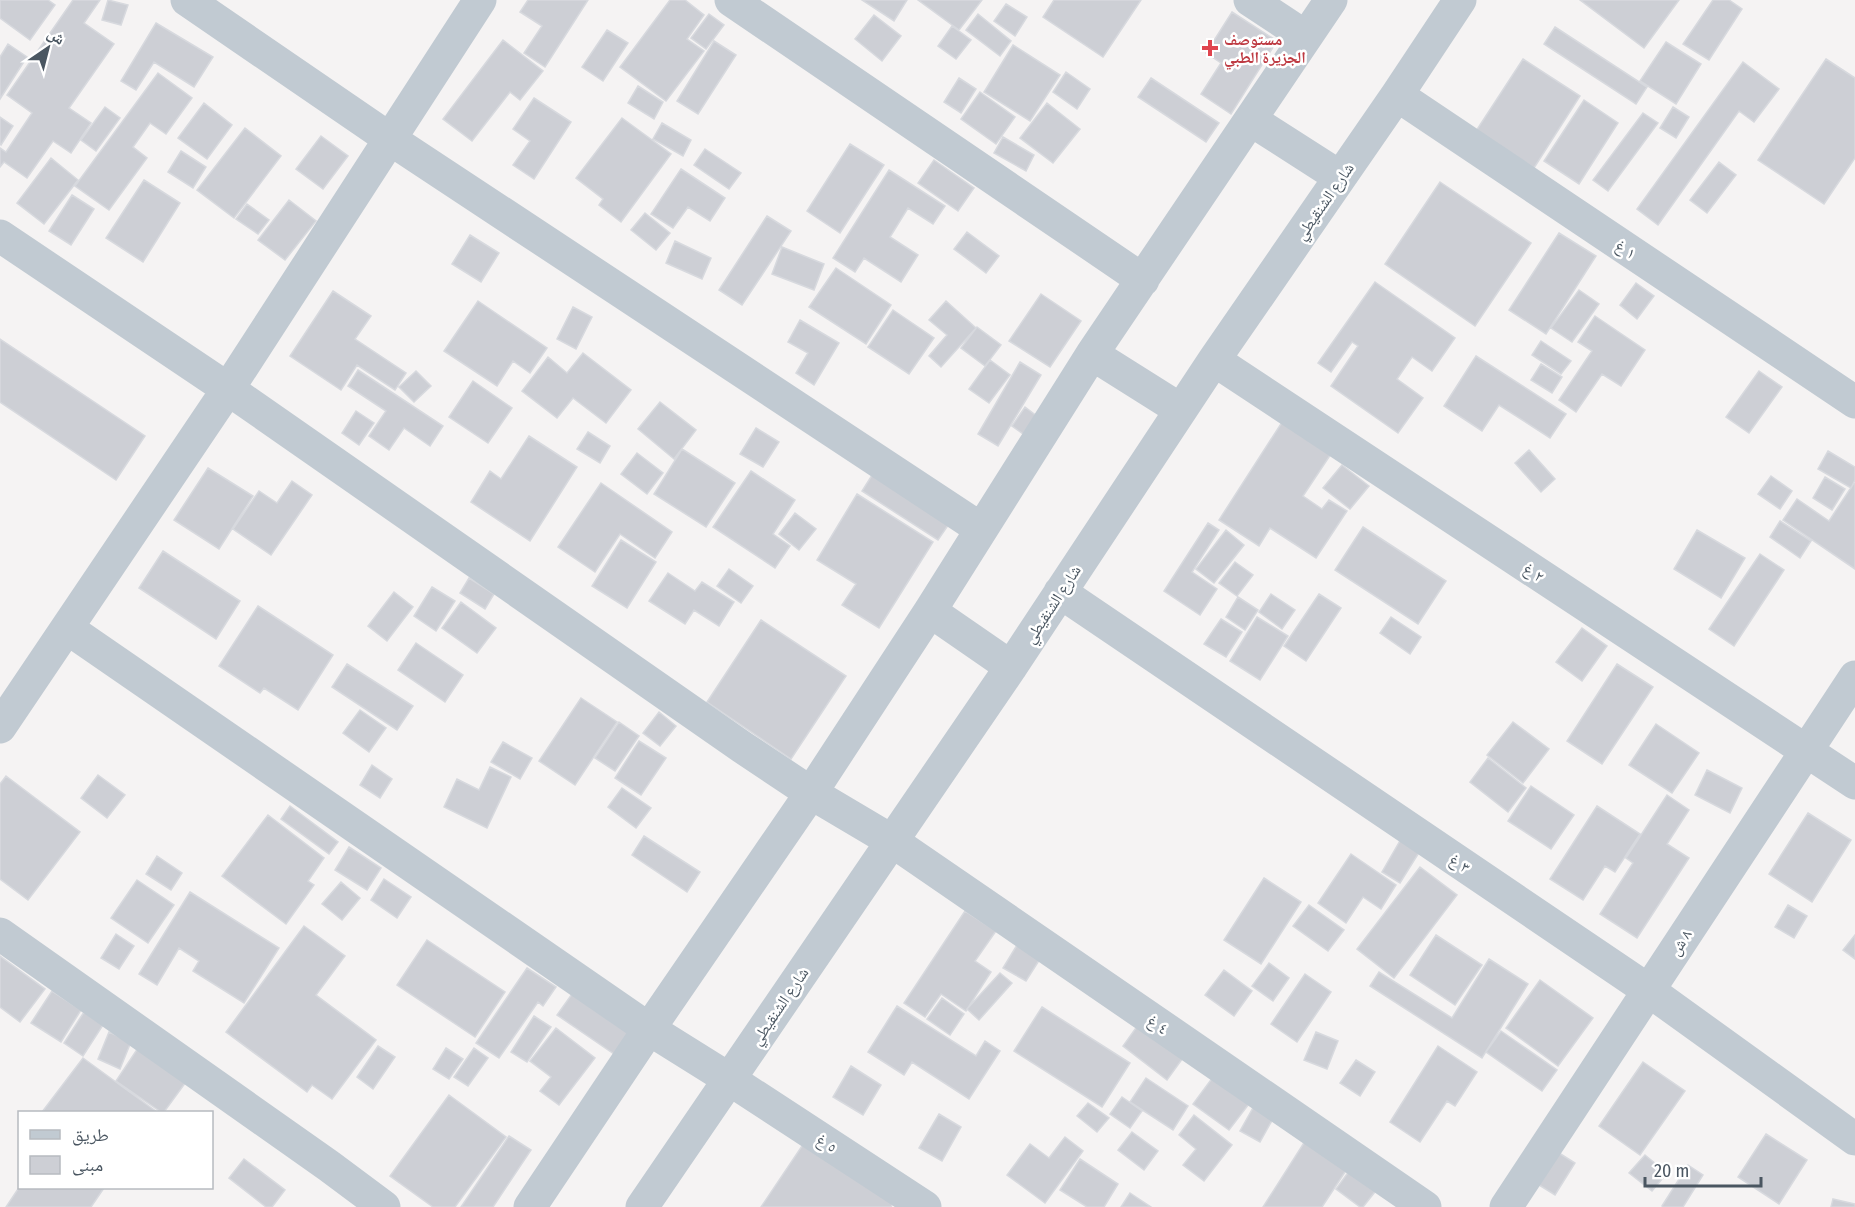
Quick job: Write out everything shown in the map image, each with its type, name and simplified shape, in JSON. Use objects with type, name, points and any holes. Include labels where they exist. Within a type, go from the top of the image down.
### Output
[{"type":"street","points":[[188,0],[390,139],[981,529]]},
{"type":"street","points":[[0,726],[228,389],[480,0]]},
{"type":"street","points":[[731,0],[1143,280]]},
{"type":"street","points":[[1250,0],[1306,37]]},
{"type":"street","points":[[530,1207],[811,793],[930,611],[1092,354],[1331,0]]},
{"type":"street","name":"شارع الشنقيطي","points":[[642,1207],[1011,666],[1214,360],[1460,0]]},
{"type":"street","name":"١ غ","points":[[1397,95],[1855,402]]},
{"type":"street","points":[[1251,120],[1340,177]]},
{"type":"street","name":"٤ غ","points":[[0,236],[228,389],[732,741],[811,793],[892,841],[1425,1207]]},
{"type":"street","points":[[1092,354],[1181,410]]},
{"type":"street","name":"٢ غ","points":[[1214,360],[1855,783]]},
{"type":"street","name":"٣ غ","points":[[1060,592],[1648,990],[1855,1139]]},
{"type":"street","points":[[930,611],[1011,666]]},
{"type":"street","name":"٥ غ","points":[[68,627],[649,1029],[925,1207]]},
{"type":"street","name":"٨ ش","points":[[1506,1207],[1855,677]]},
{"type":"street","points":[[0,934],[384,1207]]},
{"type":"building","points":[[0,0],[48,0],[55,5],[30,40],[0,18]]},
{"type":"building","points":[[73,0],[100,0],[84,23],[114,44],[69,108],[91,123],[71,153],[53,141],[27,178],[4,162],[0,167],[0,148],[6,152],[32,113],[7,95]]},
{"type":"building","points":[[108,0],[128,5],[121,25],[102,20]]},
{"type":"building","points":[[528,0],[588,0],[545,67],[524,53],[542,26],[520,12]]},
{"type":"building","points":[[670,0],[685,0],[704,15],[687,39],[704,51],[666,101],[620,67]]},
{"type":"building","points":[[862,0],[907,0],[894,21]]},
{"type":"building","points":[[918,0],[982,0],[959,30]]},
{"type":"building","points":[[1054,0],[1141,0],[1103,57],[1043,17]]},
{"type":"building","points":[[1580,0],[1679,0],[1644,48]]},
{"type":"building","points":[[1713,0],[1729,0],[1742,9],[1709,60],[1683,44]]},
{"type":"building","points":[[1006,4],[1027,17],[1015,36],[994,21]]},
{"type":"building","points":[[1232,12],[1277,41],[1231,114],[1201,94],[1221,63],[1206,53]]},
{"type":"building","points":[[709,14],[724,25],[706,49],[691,38]]},
{"type":"building","points":[[978,14],[1011,41],[1000,56],[966,30]]},
{"type":"building","points":[[874,15],[901,36],[882,61],[855,39]]},
{"type":"building","points":[[156,23],[213,57],[194,87],[154,62],[136,90],[121,81]]},
{"type":"building","points":[[952,26],[971,40],[956,59],[938,46]]},
{"type":"building","points":[[1555,27],[1647,87],[1636,104],[1544,44]]},
{"type":"building","points":[[607,30],[628,43],[603,81],[582,67]]},
{"type":"building","points":[[503,40],[543,71],[520,100],[510,92],[472,141],[443,119]]},
{"type":"building","points":[[714,41],[736,55],[698,114],[677,101]]},
{"type":"building","points":[[1666,42],[1701,64],[1676,104],[1640,81]]},
{"type":"building","points":[[8,44],[27,57],[0,99],[0,57]]},
{"type":"building","points":[[1013,45],[1060,75],[1030,121],[984,92]]},
{"type":"building","points":[[1523,59],[1580,96],[1534,168],[1476,131]]},
{"type":"building","points":[[1826,59],[1855,78],[1855,158],[1824,204],[1758,160]]},
{"type":"building","points":[[1743,62],[1779,89],[1754,122],[1739,111],[1658,225],[1637,209]]},
{"type":"building","points":[[1066,72],[1090,89],[1077,109],[1053,92]]},
{"type":"building","points":[[158,73],[192,98],[166,134],[150,123],[133,147],[147,158],[109,210],[75,186]]},
{"type":"building","points":[[959,78],[976,89],[961,113],[944,102]]},
{"type":"building","points":[[1151,78],[1219,123],[1206,142],[1138,97]]},
{"type":"building","points":[[638,86],[663,102],[654,119],[628,103]]},
{"type":"building","points":[[980,92],[1015,117],[996,144],[961,119]]},
{"type":"building","points":[[534,98],[571,122],[534,179],[513,165],[530,141],[513,129]]},
{"type":"building","points":[[1584,100],[1618,123],[1579,184],[1544,161]]},
{"type":"building","points":[[204,103],[232,125],[207,159],[178,138]]},
{"type":"building","points":[[1047,103],[1080,129],[1053,163],[1020,138]]},
{"type":"building","points":[[105,107],[120,118],[96,151],[81,140]]},
{"type":"building","points":[[1673,107],[1689,117],[1676,138],[1660,128]]},
{"type":"building","points":[[1643,113],[1658,123],[1608,191],[1593,180]]},
{"type":"building","points":[[0,117],[13,126],[1,145],[0,144]]},
{"type":"building","points":[[622,118],[671,154],[621,222],[599,205],[603,199],[576,178]]},
{"type":"building","points":[[662,123],[691,140],[683,156],[653,139]]},
{"type":"building","points":[[245,128],[281,156],[234,218],[197,190]]},
{"type":"building","points":[[321,136],[348,156],[323,189],[296,169]]},
{"type":"building","points":[[1003,137],[1034,155],[1026,171],[994,153]]},
{"type":"building","points":[[850,144],[884,165],[840,233],[807,211]]},
{"type":"building","points":[[705,149],[741,173],[729,189],[694,165]]},
{"type":"building","points":[[181,151],[206,167],[193,188],[168,172]]},
{"type":"building","points":[[51,158],[78,180],[44,224],[17,203]]},
{"type":"building","points":[[934,160],[974,188],[958,211],[918,183]]},
{"type":"building","points":[[1719,162],[1736,175],[1707,213],[1690,200]]},
{"type":"building","points":[[681,169],[725,198],[710,221],[688,207],[673,228],[651,214]]},
{"type":"building","points":[[889,170],[945,206],[933,224],[908,208],[890,237],[918,255],[901,282],[864,258],[855,272],[833,258]]},
{"type":"building","points":[[144,180],[180,203],[143,262],[106,238]]},
{"type":"building","points":[[1440,182],[1531,243],[1475,326],[1385,264]]},
{"type":"building","points":[[72,195],[94,209],[71,245],[49,231]]},
{"type":"building","points":[[289,200],[316,221],[285,260],[258,240]]},
{"type":"building","points":[[247,204],[269,220],[258,234],[236,219]]},
{"type":"building","points":[[645,213],[670,233],[656,250],[631,230]]},
{"type":"building","points":[[767,216],[791,231],[742,305],[719,290]]},
{"type":"building","points":[[967,232],[999,256],[986,273],[954,249]]},
{"type":"building","points":[[1559,233],[1596,256],[1546,334],[1509,310]]},
{"type":"building","points":[[470,235],[499,253],[481,282],[452,264]]},
{"type":"building","points":[[675,241],[711,258],[702,279],[666,263]]},
{"type":"building","points":[[782,247],[824,264],[814,290],[772,274]]},
{"type":"building","points":[[836,268],[891,305],[866,344],[809,307]]},
{"type":"building","points":[[1375,282],[1455,338],[1432,371],[1412,357],[1397,379],[1423,398],[1398,433],[1331,386],[1358,346],[1352,342],[1331,372],[1318,363]]},
{"type":"building","points":[[1636,283],[1654,296],[1637,319],[1620,305]]},
{"type":"building","points":[[1579,290],[1599,304],[1572,342],[1551,328]]},
{"type":"building","points":[[333,291],[371,316],[355,339],[406,373],[395,390],[357,365],[341,390],[290,356]]},
{"type":"building","points":[[1041,294],[1081,321],[1050,367],[1009,341]]},
{"type":"building","points":[[478,301],[547,348],[530,373],[513,361],[497,386],[444,351]]},
{"type":"building","points":[[946,301],[976,328],[941,367],[929,356],[947,335],[929,320]]},
{"type":"building","points":[[573,307],[592,317],[576,349],[557,339]]},
{"type":"building","points":[[893,310],[934,338],[909,374],[868,347]]},
{"type":"building","points":[[1595,316],[1645,350],[1621,386],[1602,374],[1576,412],[1559,400],[1592,351],[1578,342]]},
{"type":"building","points":[[800,320],[839,343],[814,385],[796,373],[808,353],[788,342]]},
{"type":"building","points":[[977,327],[1001,345],[985,366],[961,348]]},
{"type":"building","points":[[0,339],[145,436],[116,480],[0,402]]},
{"type":"building","points":[[1541,341],[1571,361],[1561,374],[1532,355]]},
{"type":"building","points":[[583,353],[631,390],[606,423],[573,398],[557,418],[522,391],[548,357],[567,373]]},
{"type":"building","points":[[1476,356],[1566,414],[1550,438],[1499,405],[1482,431],[1444,406]]},
{"type":"building","points":[[990,360],[1010,375],[989,403],[969,389]]},
{"type":"building","points":[[1020,362],[1041,375],[998,446],[978,434]]},
{"type":"building","points":[[1541,364],[1562,377],[1552,393],[1531,380]]},
{"type":"building","points":[[358,370],[443,426],[430,446],[404,428],[389,450],[369,436],[386,411],[348,386]]},
{"type":"building","points":[[416,371],[431,386],[414,402],[399,387]]},
{"type":"building","points":[[1759,371],[1782,387],[1749,433],[1726,417]]},
{"type":"building","points":[[473,381],[512,408],[488,443],[449,417]]},
{"type":"building","points":[[660,402],[696,430],[674,459],[638,429]]},
{"type":"building","points":[[1025,407],[1046,423],[1034,442],[1012,426]]},
{"type":"building","points":[[356,411],[374,423],[359,445],[342,433]]},
{"type":"building","points":[[1286,416],[1335,448],[1303,496],[1322,509],[1329,500],[1347,511],[1316,558],[1270,528],[1259,546],[1219,520]]},
{"type":"building","points":[[756,428],[779,442],[763,467],[740,454]]},
{"type":"building","points":[[588,432],[610,446],[600,463],[577,449]]},
{"type":"building","points":[[529,436],[577,467],[530,541],[471,502],[490,471],[501,479]]},
{"type":"building","points":[[682,449],[735,483],[706,527],[654,494]]},
{"type":"building","points":[[1529,450],[1555,479],[1541,492],[1515,463]]},
{"type":"building","points":[[1828,451],[1855,467],[1855,480],[1851,488],[1818,469]]},
{"type":"building","points":[[637,453],[663,473],[647,494],[621,474]]},
{"type":"building","points":[[1342,465],[1369,486],[1350,509],[1323,488]]},
{"type":"building","points":[[208,468],[253,496],[219,549],[174,520]]},
{"type":"building","points":[[751,471],[795,500],[773,534],[790,546],[775,568],[713,527]]},
{"type":"building","points":[[874,472],[951,521],[938,540],[862,491]]},
{"type":"building","points":[[1771,476],[1792,491],[1780,509],[1758,494]]},
{"type":"building","points":[[1825,477],[1845,489],[1832,510],[1813,498]]},
{"type":"building","points":[[292,481],[312,495],[271,555],[233,529],[259,491],[277,503]]},
{"type":"building","points":[[601,483],[672,532],[655,558],[620,534],[595,572],[558,547]]},
{"type":"building","points":[[1854,483],[1855,569],[1783,520],[1797,499],[1829,521]]},
{"type":"building","points":[[857,494],[933,542],[879,628],[842,605],[856,584],[817,560]]},
{"type":"building","points":[[795,513],[816,529],[799,550],[779,534]]},
{"type":"building","points":[[1780,521],[1811,541],[1800,558],[1770,537]]},
{"type":"building","points":[[1208,523],[1219,530],[1192,572],[1217,589],[1200,615],[1164,591]]},
{"type":"building","points":[[1363,527],[1446,581],[1418,624],[1335,570]]},
{"type":"building","points":[[1226,530],[1244,545],[1214,583],[1196,569]]},
{"type":"building","points":[[1697,530],[1745,558],[1721,598],[1674,569]]},
{"type":"building","points":[[621,540],[656,562],[627,608],[592,586]]},
{"type":"building","points":[[163,551],[240,601],[216,639],[139,588]]},
{"type":"building","points":[[1760,554],[1784,570],[1734,646],[1709,629]]},
{"type":"building","points":[[1235,562],[1253,575],[1237,596],[1219,583]]},
{"type":"building","points":[[729,569],[753,586],[741,603],[717,586]]},
{"type":"building","points":[[668,573],[695,591],[702,582],[734,602],[719,626],[694,610],[685,624],[649,601]]},
{"type":"building","points":[[469,578],[494,594],[485,609],[460,593]]},
{"type":"building","points":[[432,587],[455,601],[436,631],[414,616]]},
{"type":"building","points":[[394,592],[413,607],[387,641],[368,626]]},
{"type":"building","points":[[1271,594],[1295,610],[1282,629],[1259,612]]},
{"type":"building","points":[[1319,594],[1341,608],[1306,661],[1284,646]]},
{"type":"building","points":[[1238,597],[1258,610],[1245,630],[1226,617]]},
{"type":"building","points":[[461,602],[496,628],[477,653],[442,628]]},
{"type":"building","points":[[258,606],[333,655],[298,710],[264,688],[260,693],[219,666]]},
{"type":"building","points":[[1257,617],[1288,636],[1260,680],[1230,661]]},
{"type":"building","points":[[1391,617],[1421,637],[1410,654],[1380,633]]},
{"type":"building","points":[[1221,619],[1242,632],[1226,657],[1204,644]]},
{"type":"building","points":[[761,620],[846,676],[791,759],[707,702]]},
{"type":"building","points":[[1582,628],[1607,646],[1582,681],[1556,662]]},
{"type":"building","points":[[416,643],[463,675],[445,702],[398,670]]},
{"type":"building","points":[[347,664],[413,706],[397,730],[332,687]]},
{"type":"building","points":[[1617,664],[1653,687],[1602,764],[1567,741]]},
{"type":"building","points":[[581,698],[617,722],[575,785],[539,761]]},
{"type":"building","points":[[360,710],[386,728],[369,752],[343,733]]},
{"type":"building","points":[[659,712],[676,726],[660,746],[643,733]]},
{"type":"building","points":[[619,722],[639,736],[615,771],[595,758]]},
{"type":"building","points":[[1513,722],[1549,749],[1523,783],[1487,755]]},
{"type":"building","points":[[1656,724],[1699,753],[1672,793],[1629,765]]},
{"type":"building","points":[[639,741],[666,758],[641,795],[615,778]]},
{"type":"building","points":[[503,742],[532,758],[520,779],[491,762]]},
{"type":"building","points":[[1488,758],[1526,788],[1508,812],[1470,782]]},
{"type":"building","points":[[372,765],[392,779],[380,798],[360,785]]},
{"type":"building","points":[[490,767],[511,777],[487,828],[444,807],[457,779],[479,790]]},
{"type":"building","points":[[1707,770],[1742,788],[1730,813],[1695,795]]},
{"type":"building","points":[[98,775],[125,795],[107,818],[81,798]]},
{"type":"building","points":[[6,776],[80,832],[28,900],[0,879],[0,784]]},
{"type":"building","points":[[1531,786],[1574,815],[1551,849],[1508,821]]},
{"type":"building","points":[[622,788],[651,808],[636,828],[608,807]]},
{"type":"building","points":[[1667,795],[1689,810],[1667,844],[1689,858],[1637,938],[1600,914],[1633,863],[1626,858]]},
{"type":"building","points":[[290,806],[338,842],[329,854],[281,819]]},
{"type":"building","points":[[1597,806],[1640,834],[1615,872],[1605,866],[1583,900],[1550,879]]},
{"type":"building","points":[[1808,813],[1851,840],[1812,902],[1769,874]]},
{"type":"building","points":[[268,815],[324,858],[308,881],[314,885],[286,924],[222,876]]},
{"type":"building","points":[[644,836],[700,872],[687,892],[632,855]]},
{"type":"building","points":[[1401,839],[1420,851],[1400,883],[1382,872]]},
{"type":"building","points":[[349,847],[381,868],[367,890],[335,870]]},
{"type":"building","points":[[1351,854],[1396,885],[1381,909],[1363,897],[1346,923],[1318,903]]},
{"type":"building","points":[[157,856],[182,873],[171,890],[146,874]]},
{"type":"building","points":[[1420,867],[1457,895],[1394,978],[1357,949]]},
{"type":"building","points":[[1264,878],[1301,902],[1261,964],[1224,940]]},
{"type":"building","points":[[384,879],[411,897],[397,918],[371,900]]},
{"type":"building","points":[[137,880],[174,905],[148,943],[111,918]]},
{"type":"building","points":[[341,882],[360,898],[342,920],[322,904]]},
{"type":"building","points":[[190,892],[279,948],[244,1003],[193,971],[199,961],[179,948],[157,985],[139,974]]},
{"type":"building","points":[[1309,905],[1344,930],[1328,951],[1293,926]]},
{"type":"building","points":[[1788,905],[1807,916],[1794,938],[1775,927]]},
{"type":"building","points":[[965,911],[996,931],[975,961],[991,972],[966,1011],[941,994],[925,1017],[904,1003]]},
{"type":"building","points":[[304,926],[345,956],[316,995],[376,1040],[332,1099],[312,1085],[307,1092],[226,1032]]},
{"type":"building","points":[[116,934],[134,946],[119,969],[101,958]]},
{"type":"building","points":[[1436,935],[1482,965],[1455,1005],[1410,975]]},
{"type":"building","points":[[1855,935],[1855,959],[1843,950]]},
{"type":"building","points":[[427,940],[505,992],[475,1037],[397,985]]},
{"type":"building","points":[[1017,945],[1040,959],[1026,981],[1003,968]]},
{"type":"building","points":[[0,956],[45,989],[20,1022],[0,1007]]},
{"type":"building","points":[[1489,959],[1528,984],[1482,1058],[1370,986],[1379,972],[1452,1018]]},
{"type":"building","points":[[1269,963],[1289,978],[1273,1001],[1252,986]]},
{"type":"building","points":[[527,968],[556,987],[543,1006],[538,1002],[499,1058],[476,1043]]},
{"type":"building","points":[[1224,970],[1252,991],[1234,1016],[1205,995]]},
{"type":"building","points":[[1000,973],[1012,983],[979,1020],[967,1009]]},
{"type":"building","points":[[1305,974],[1331,992],[1297,1042],[1271,1024]]},
{"type":"building","points":[[1540,980],[1593,1018],[1558,1066],[1506,1028]]},
{"type":"building","points":[[577,987],[634,1025],[614,1054],[557,1015]]},
{"type":"building","points":[[52,991],[81,1010],[61,1042],[31,1023]]},
{"type":"building","points":[[942,998],[964,1014],[950,1035],[927,1019]]},
{"type":"building","points":[[897,1006],[976,1056],[985,1041],[1000,1051],[969,1099],[912,1062],[904,1075],[868,1052]]},
{"type":"building","points":[[1042,1007],[1130,1063],[1102,1107],[1014,1051]]},
{"type":"building","points":[[84,1012],[103,1025],[83,1056],[64,1043]]},
{"type":"building","points":[[534,1016],[551,1027],[527,1062],[511,1052]]},
{"type":"building","points":[[1138,1025],[1183,1058],[1167,1080],[1123,1046]]},
{"type":"building","points":[[556,1028],[595,1058],[559,1105],[540,1091],[551,1077],[530,1061]]},
{"type":"building","points":[[1501,1031],[1557,1070],[1542,1091],[1486,1052]]},
{"type":"building","points":[[109,1032],[131,1042],[120,1069],[98,1059]]},
{"type":"building","points":[[1316,1032],[1338,1041],[1327,1069],[1304,1060]]},
{"type":"building","points":[[378,1046],[395,1057],[373,1089],[357,1077]]},
{"type":"building","points":[[1438,1046],[1477,1072],[1455,1106],[1447,1101],[1420,1142],[1390,1122]]},
{"type":"building","points":[[138,1048],[186,1082],[165,1111],[160,1111],[116,1081]]},
{"type":"building","points":[[446,1048],[463,1059],[449,1079],[433,1069]]},
{"type":"building","points":[[474,1048],[488,1058],[468,1086],[454,1077]]},
{"type":"building","points":[[83,1058],[156,1111],[43,1111]]},
{"type":"building","points":[[1356,1060],[1375,1072],[1360,1096],[1340,1083]]},
{"type":"building","points":[[1643,1062],[1685,1091],[1640,1155],[1599,1126]]},
{"type":"building","points":[[851,1066],[881,1085],[863,1115],[833,1097]]},
{"type":"building","points":[[1213,1077],[1249,1104],[1229,1130],[1193,1104]]},
{"type":"building","points":[[1146,1078],[1188,1106],[1173,1130],[1130,1102]]},
{"type":"building","points":[[449,1095],[506,1137],[455,1207],[433,1207],[390,1176]]},
{"type":"building","points":[[1122,1097],[1142,1111],[1130,1128],[1110,1114]]},
{"type":"building","points":[[1088,1103],[1109,1118],[1097,1132],[1077,1116]]},
{"type":"building","points":[[1254,1106],[1274,1117],[1260,1142],[1240,1131]]},
{"type":"building","points":[[939,1114],[961,1127],[942,1161],[919,1148]]},
{"type":"building","points":[[1194,1115],[1232,1145],[1204,1181],[1183,1165],[1196,1149],[1179,1135]]},
{"type":"building","points":[[1132,1132],[1158,1151],[1144,1170],[1118,1150]]},
{"type":"building","points":[[1766,1134],[1807,1160],[1779,1204],[1738,1177]]},
{"type":"building","points":[[509,1136],[531,1150],[493,1207],[461,1207]]},
{"type":"building","points":[[1065,1137],[1083,1151],[1045,1203],[1007,1175],[1030,1144],[1049,1158]]},
{"type":"building","points":[[1307,1138],[1349,1166],[1322,1207],[1263,1207]]},
{"type":"building","points":[[804,1143],[893,1203],[891,1207],[761,1207]]},
{"type":"building","points":[[1559,1153],[1575,1163],[1555,1195],[1539,1185]]},
{"type":"building","points":[[1645,1155],[1667,1173],[1652,1191],[1629,1173]]},
{"type":"building","points":[[244,1159],[285,1190],[272,1207],[266,1207],[229,1178]]},
{"type":"building","points":[[1080,1159],[1118,1184],[1104,1207],[1087,1207],[1060,1190]]},
{"type":"building","points":[[1688,1165],[1703,1175],[1683,1207],[1663,1207],[1662,1206]]},
{"type":"building","points":[[1352,1167],[1378,1188],[1363,1207],[1336,1189]]},
{"type":"building","points":[[18,1189],[103,1189],[91,1207],[6,1207]]},
{"type":"building","points":[[1130,1193],[1151,1207],[1121,1207]]},
{"type":"building","points":[[1833,1199],[1855,1204],[1855,1207],[1831,1207]]},
{"type":"place","name":"مستوصف الجزيرة الطبي","points":[[1210,48]]}]
